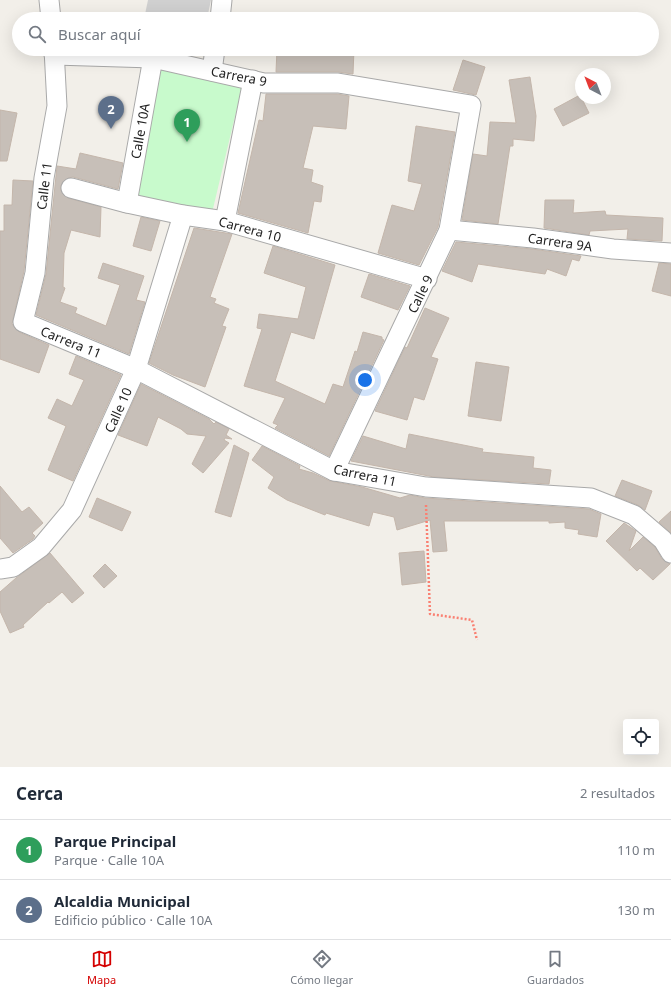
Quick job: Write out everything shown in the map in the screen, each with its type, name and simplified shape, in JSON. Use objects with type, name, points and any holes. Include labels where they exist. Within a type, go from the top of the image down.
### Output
[{"type":"street","points":[[49,0],[50,12]]},
{"type":"street","points":[[221,12],[222,0]]},
{"type":"street","name":"Calle 11","points":[[23,322],[35,273],[44,178],[58,106],[54,56]]},
{"type":"street","name":"Carrera 9","points":[[120,56],[153,58],[264,83],[338,83],[471,105]]},
{"type":"street","points":[[212,71],[214,56]]},
{"type":"street","name":"Calle 10A","points":[[127,203],[153,58]]},
{"type":"street","points":[[225,221],[253,80]]},
{"type":"street","name":"Calle 9","points":[[334,471],[427,279],[449,230],[471,105]]},
{"type":"street","name":"Carrera 10","points":[[71,188],[127,203],[183,215],[225,221],[427,279]]},
{"type":"street","name":"Calle 10","points":[[0,569],[13,567],[41,547],[72,510],[136,369],[183,215]]},
{"type":"street","name":"Carrera 9A","points":[[449,230],[533,238],[612,249],[671,253]]},
{"type":"street","name":"Carrera 11","points":[[23,322],[136,369],[334,471],[426,487],[591,498],[634,515],[662,540],[671,553]]},
{"type":"path","points":[[426,487],[430,614],[472,620],[477,640]]},
{"type":"shaded area","points":[[148,0],[211,0],[208,12],[145,12]]},
{"type":"green space","points":[[159,65],[242,87],[211,217],[136,197]]},
{"type":"building","points":[[277,56],[354,56],[353,74],[338,72],[276,72]]},
{"type":"building","points":[[463,60],[485,67],[476,95],[453,90]]},
{"type":"building","points":[[530,77],[536,116],[534,141],[513,139],[513,146],[510,146],[498,224],[462,220],[473,154],[487,156],[490,122],[516,123],[509,80]]},
{"type":"building","points":[[266,94],[337,94],[349,96],[346,129],[313,126],[303,168],[313,170],[311,182],[323,186],[321,202],[314,201],[308,233],[238,213],[259,120],[263,121]]},
{"type":"building","points":[[575,98],[575,104],[584,104],[589,113],[563,126],[554,109]]},
{"type":"building","points":[[0,110],[17,113],[7,161],[0,161]]},
{"type":"building","points":[[416,126],[455,132],[438,227],[419,265],[378,253],[392,205],[414,211],[422,184],[408,181]]},
{"type":"building","points":[[80,153],[123,163],[118,189],[73,177],[68,178],[61,185],[61,191],[68,198],[101,207],[100,237],[71,230],[64,253],[63,287],[65,288],[60,302],[77,308],[75,313],[106,326],[120,285],[98,278],[103,263],[144,276],[136,300],[145,302],[129,354],[36,315],[46,274],[57,166],[76,169]]},
{"type":"building","points":[[13,180],[33,181],[24,271],[12,324],[19,332],[49,345],[39,373],[0,359],[0,231],[4,231],[4,205],[12,205]]},
{"type":"building","points":[[545,200],[574,200],[573,213],[605,211],[606,215],[663,218],[662,241],[627,239],[628,229],[590,231],[589,235],[544,228]]},
{"type":"building","points":[[141,217],[160,221],[151,251],[133,246]]},
{"type":"building","points":[[194,228],[232,234],[210,297],[216,299],[214,303],[229,309],[222,326],[226,327],[205,387],[173,375],[149,363]]},
{"type":"building","points":[[456,242],[532,249],[581,256],[579,261],[572,259],[566,276],[547,269],[545,274],[478,264],[472,282],[442,271]]},
{"type":"building","points":[[273,246],[335,265],[314,339],[291,332],[275,381],[325,404],[333,384],[343,387],[363,332],[382,337],[384,340],[329,456],[275,428],[278,425],[273,423],[285,398],[244,386],[262,329],[257,328],[259,314],[298,319],[306,287],[264,273]]},
{"type":"building","points":[[659,263],[671,264],[671,296],[652,291]]},
{"type":"building","points":[[369,274],[410,286],[398,310],[361,297]]},
{"type":"building","points":[[425,308],[449,318],[431,357],[438,359],[424,400],[414,397],[407,420],[375,411],[405,347],[407,348]]},
{"type":"building","points":[[76,356],[121,375],[73,481],[48,470],[66,426],[48,418],[57,399],[72,406],[84,380],[69,374]]},
{"type":"building","points":[[476,362],[509,367],[501,421],[468,416]]},
{"type":"building","points":[[141,384],[209,419],[214,424],[216,422],[229,429],[226,435],[232,439],[225,438],[224,440],[229,443],[203,473],[192,464],[206,436],[187,434],[181,429],[158,417],[147,446],[118,435]]},
{"type":"building","points":[[409,434],[483,449],[482,452],[534,457],[533,468],[551,470],[549,484],[434,477],[351,461],[363,436],[406,449]]},
{"type":"building","points":[[234,445],[249,453],[231,517],[215,512]]},
{"type":"building","points":[[262,446],[300,466],[299,469],[313,473],[330,481],[362,487],[400,498],[410,495],[425,498],[589,509],[601,514],[597,537],[578,534],[579,530],[565,528],[565,522],[444,521],[447,551],[433,552],[430,520],[397,530],[394,517],[373,512],[369,526],[326,513],[325,515],[287,500],[268,488],[274,477],[252,460]]},
{"type":"building","points":[[622,480],[652,491],[645,510],[638,505],[615,496]]},
{"type":"building","points":[[0,486],[22,512],[29,507],[43,523],[32,533],[35,536],[33,539],[13,553],[0,538]]},
{"type":"building","points":[[97,498],[131,512],[122,531],[89,517]]},
{"type":"building","points":[[671,511],[671,533],[659,522]]},
{"type":"building","points":[[624,523],[636,531],[629,551],[643,537],[655,547],[662,559],[670,564],[653,580],[640,568],[637,571],[606,541]]},
{"type":"building","points":[[424,551],[426,582],[402,585],[399,553]]},
{"type":"building","points":[[50,553],[84,593],[72,603],[62,592],[49,603],[48,602],[23,625],[24,627],[10,633],[0,611],[0,592]]},
{"type":"building","points":[[105,564],[117,576],[104,588],[93,576]]},
{"type":"place","name":"Alcaldia Municipal","points":[[111,129]]},
{"type":"place","name":"Parque Principal","points":[[187,142]]}]
